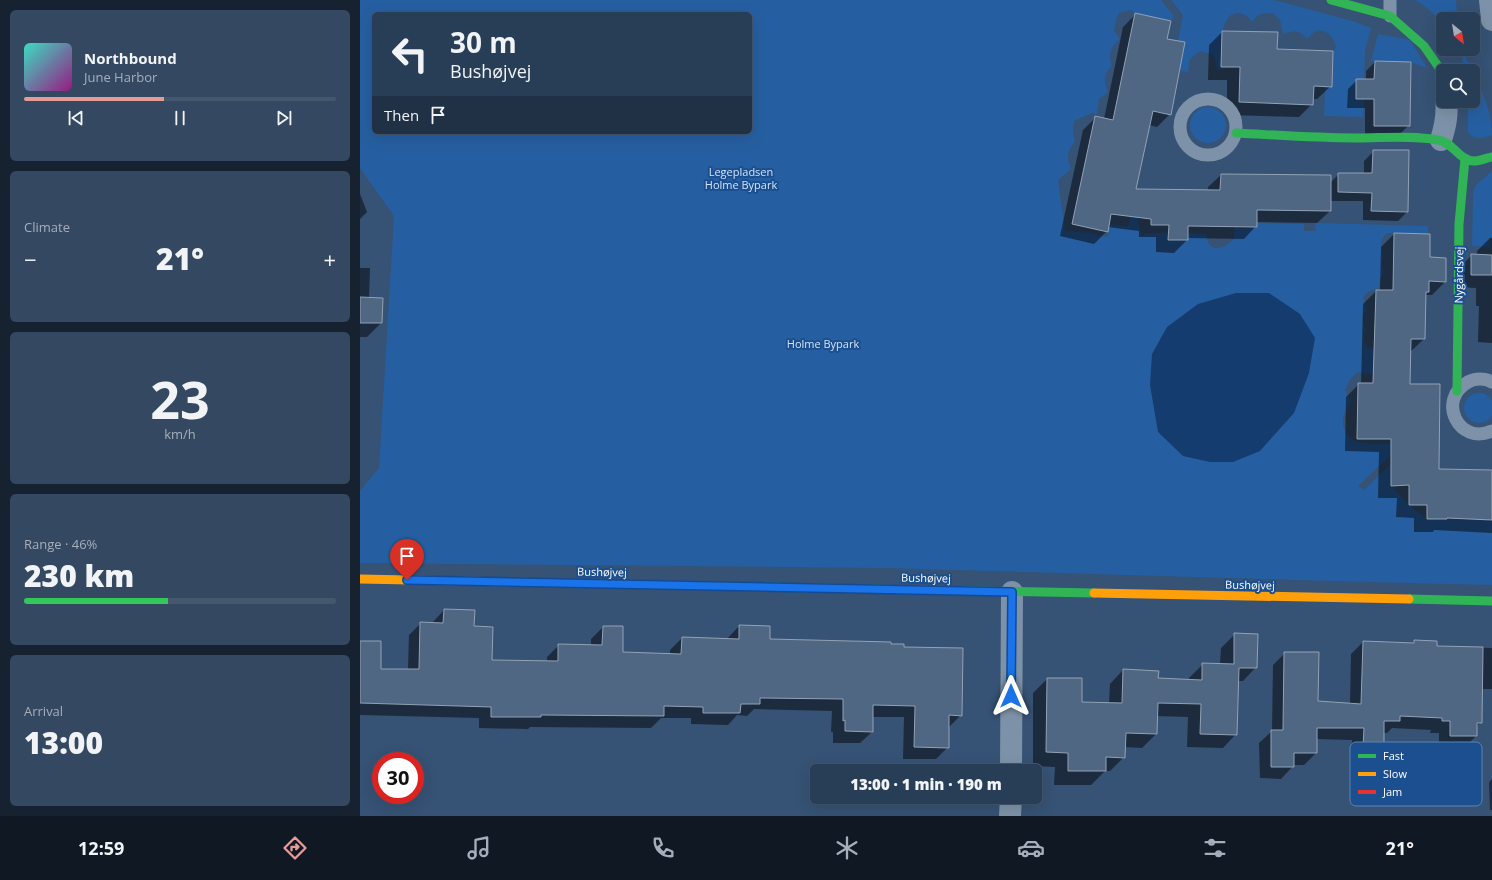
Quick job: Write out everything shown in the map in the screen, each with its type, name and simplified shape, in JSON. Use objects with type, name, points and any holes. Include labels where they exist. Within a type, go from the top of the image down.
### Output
[{"type":"street","points":[[1331,0],[1390,16],[1424,46],[1437,64]]},
{"type":"street","points":[[1490,0],[1492,20]]},
{"type":"street","points":[[1441,140],[1446,125],[1447,108]]},
{"type":"street","points":[[1236,133],[1360,138],[1428,138],[1441,140],[1449,144],[1465,159],[1475,161],[1492,157]]},
{"type":"street","name":"Nygårdsvej","points":[[1457,392],[1459,224],[1465,159]]},
{"type":"street","name":"Bushøjvej","points":[[360,578],[1492,601]]},
{"type":"street","points":[[1011,764],[1012,592]]},
{"type":"street","points":[[1010,816],[1011,804]]},
{"type":"lane","points":[[1390,0],[1390,16]]},
{"type":"lane","points":[[1212,98],[1229,107],[1234,115],[1236,133],[1232,142],[1226,149],[1218,154],[1208,156],[1190,150],[1180,134],[1179,125],[1187,108],[1194,102],[1212,98]]},
{"type":"lane","points":[[1492,382],[1480,379],[1463,385],[1453,400],[1452,408],[1458,424],[1465,430],[1480,434],[1492,431]]},
{"type":"green space","name":"Holme Bypark","points":[[360,0],[1161,0],[1174,16],[1171,21],[1135,13],[1130,10],[1119,13],[1114,31],[1120,39],[1112,48],[1110,58],[1112,66],[1107,72],[1105,78],[1108,92],[1099,99],[1097,114],[1092,113],[1074,121],[1073,132],[1075,141],[1068,154],[1068,161],[1071,169],[1058,180],[1065,231],[1090,233],[1108,237],[1109,224],[1128,227],[1133,205],[1142,236],[1146,234],[1169,232],[1169,240],[1188,240],[1188,233],[1206,234],[1210,245],[1217,248],[1225,246],[1234,239],[1235,223],[1238,224],[1239,229],[1257,228],[1257,223],[1304,224],[1304,231],[1316,231],[1315,223],[1428,226],[1428,234],[1387,233],[1382,239],[1381,243],[1383,254],[1381,265],[1384,272],[1380,279],[1379,288],[1370,291],[1364,297],[1367,310],[1363,315],[1363,322],[1366,331],[1363,334],[1365,344],[1369,349],[1411,348],[1411,376],[1366,374],[1358,372],[1350,379],[1345,390],[1351,402],[1344,414],[1343,425],[1348,436],[1352,440],[1358,442],[1383,444],[1405,442],[1358,486],[1364,490],[1391,464],[1391,486],[1409,505],[1427,519],[1492,520],[1492,585],[885,568],[360,563],[360,491],[379,468],[394,216],[360,168]]},
{"type":"green space","points":[[1171,0],[1274,0],[1353,21],[1371,28],[1365,51],[1364,79],[1356,79],[1356,99],[1364,99],[1363,117],[1324,116],[1325,86],[1332,86],[1333,51],[1336,48],[1336,44],[1329,34],[1322,31],[1314,32],[1307,39],[1299,32],[1283,34],[1280,20],[1274,14],[1262,14],[1252,22],[1247,16],[1239,13],[1232,15],[1227,19],[1222,36],[1220,55],[1221,70],[1217,69],[1216,61],[1212,54],[1200,51],[1190,59],[1188,72],[1172,69],[1185,42],[1178,41],[1183,15]]},
{"type":"green space","points":[[1415,0],[1456,0],[1457,12],[1436,12],[1436,16],[1425,6]]},
{"type":"green space","points":[[1378,34],[1410,40],[1427,68],[1411,62],[1371,61]]},
{"type":"green space","points":[[1461,56],[1466,56],[1470,64],[1463,64]]},
{"type":"green space","points":[[1480,88],[1489,113],[1492,135],[1477,138],[1468,133],[1468,108],[1480,108]]},
{"type":"green space","points":[[1212,107],[1221,112],[1225,118],[1225,132],[1221,138],[1212,143],[1204,143],[1195,138],[1191,132],[1190,121],[1195,112],[1201,108]]},
{"type":"green space","points":[[1492,171],[1492,237],[1489,238],[1489,247],[1472,246],[1473,192],[1476,185]]},
{"type":"green space","points":[[1479,393],[1490,397],[1493,402],[1493,414],[1490,419],[1479,423],[1468,419],[1464,408],[1468,397]]},
{"type":"shaded area","points":[[1236,293],[1269,293],[1300,314],[1315,338],[1309,373],[1294,413],[1260,451],[1233,462],[1210,462],[1183,456],[1158,432],[1150,385],[1152,354],[1167,327],[1198,304]]},
{"type":"building","points":[[1135,13],[1171,21],[1167,39],[1185,42],[1171,115],[1153,111],[1136,189],[1220,190],[1221,174],[1331,175],[1331,211],[1257,210],[1257,227],[1188,226],[1188,240],[1168,240],[1169,225],[1151,225],[1151,219],[1111,214],[1108,232],[1072,224],[1095,116],[1113,120]]},
{"type":"building","points":[[1222,31],[1278,32],[1277,49],[1333,51],[1332,87],[1314,86],[1313,105],[1239,102],[1240,67],[1221,67]]},
{"type":"building","points":[[1375,61],[1411,62],[1410,126],[1374,126],[1374,99],[1356,99],[1356,79],[1374,79]]},
{"type":"building","points":[[1373,150],[1409,150],[1408,212],[1371,211],[1372,193],[1338,192],[1338,173],[1372,173]]},
{"type":"building","points":[[1394,233],[1430,234],[1430,257],[1446,258],[1446,282],[1429,281],[1429,292],[1426,292],[1425,339],[1411,339],[1410,384],[1440,384],[1439,469],[1492,470],[1492,520],[1447,518],[1427,519],[1427,505],[1409,505],[1409,485],[1391,486],[1391,439],[1357,439],[1358,383],[1373,383],[1376,290],[1393,290]]},
{"type":"building","points":[[1471,254],[1492,255],[1492,275],[1471,275]]},
{"type":"building","points":[[360,297],[383,298],[382,323],[360,323]]},
{"type":"building","points":[[444,609],[475,610],[474,626],[493,627],[492,660],[558,661],[558,644],[602,645],[603,626],[623,626],[623,652],[681,654],[682,637],[739,639],[739,625],[770,626],[770,639],[891,642],[891,644],[904,644],[904,647],[963,648],[962,716],[949,715],[949,748],[914,747],[915,706],[873,705],[873,732],[845,731],[845,720],[843,721],[843,699],[760,698],[760,704],[741,704],[740,713],[703,713],[703,707],[664,706],[664,716],[541,715],[541,717],[491,717],[491,707],[360,703],[360,641],[381,641],[381,669],[419,669],[420,622],[443,623]]},
{"type":"building","points":[[1234,633],[1258,634],[1257,668],[1239,668],[1237,735],[1200,734],[1201,704],[1158,703],[1157,734],[1126,733],[1125,758],[1106,757],[1106,771],[1068,771],[1068,753],[1046,752],[1047,678],[1082,678],[1082,702],[1122,703],[1123,669],[1159,671],[1158,678],[1202,680],[1202,663],[1234,664]]},
{"type":"building","points":[[1414,640],[1437,641],[1437,646],[1483,647],[1482,723],[1477,723],[1477,736],[1450,736],[1450,721],[1442,721],[1442,718],[1400,716],[1400,721],[1384,721],[1384,742],[1363,742],[1364,728],[1317,728],[1317,753],[1294,753],[1294,767],[1271,767],[1271,730],[1283,730],[1284,652],[1319,652],[1318,701],[1361,704],[1363,641],[1414,643]]},
{"type":"traffic: fast","points":[[1331,0],[1390,16],[1424,46],[1437,64]]},
{"type":"traffic: fast","points":[[1236,133],[1326,138],[1428,138],[1443,141],[1468,160],[1476,161],[1492,157]]},
{"type":"traffic: fast","points":[[1457,391],[1459,224],[1465,159]]},
{"type":"traffic: fast","points":[[760,587],[1094,593]]},
{"type":"traffic: fast","points":[[1409,599],[1492,601]]},
{"type":"traffic: slow","points":[[360,579],[510,582]]},
{"type":"traffic: slow","points":[[1094,593],[1409,599]]},
{"type":"traffic: jam","points":[[510,582],[760,587]]},
{"type":"route","points":[[407,580],[1012,592],[1011,696]]},
{"type":"park label","name":"Legepladsen Holme Bypark","points":[[741,178]]}]
